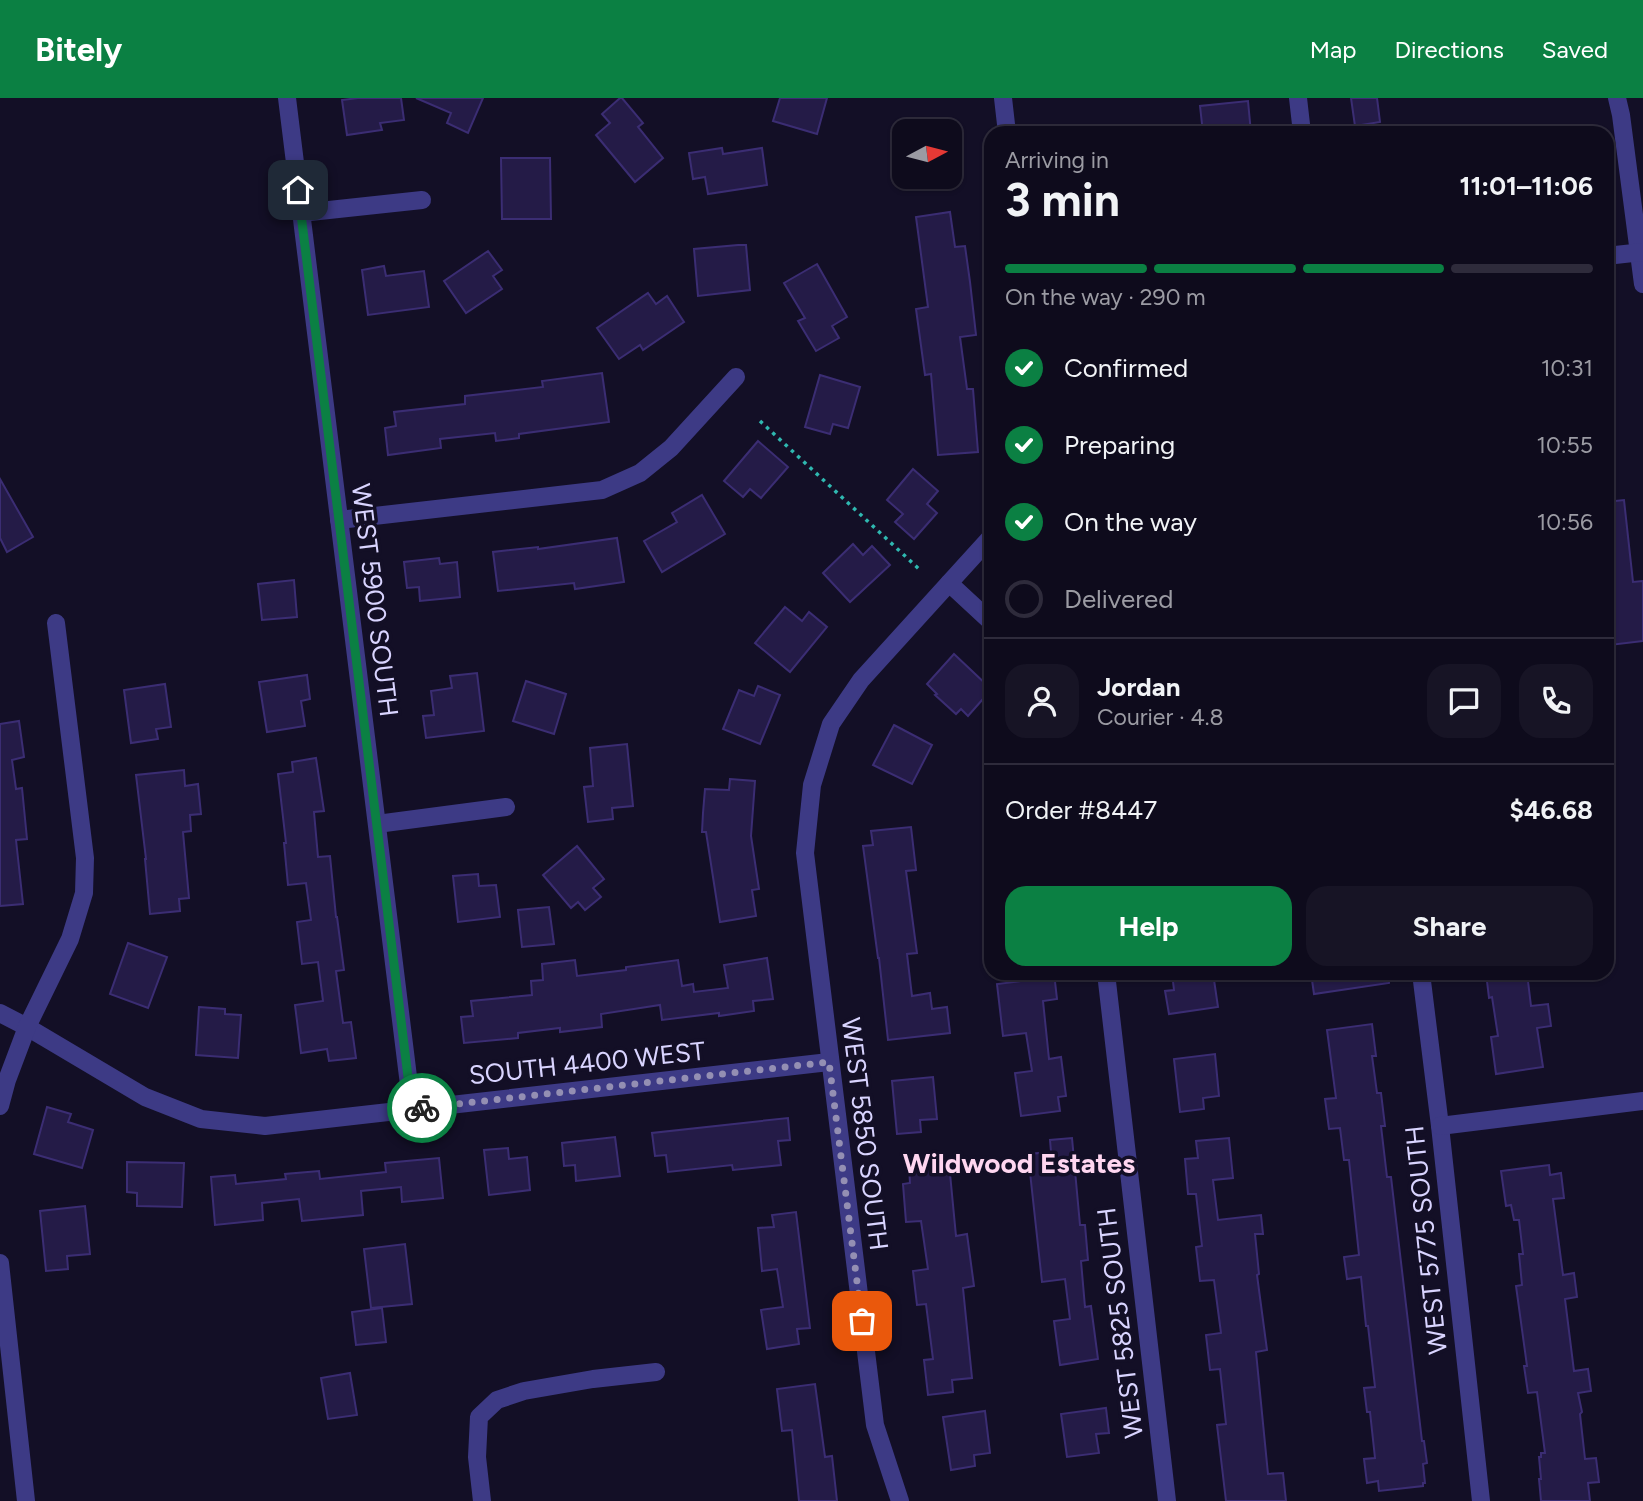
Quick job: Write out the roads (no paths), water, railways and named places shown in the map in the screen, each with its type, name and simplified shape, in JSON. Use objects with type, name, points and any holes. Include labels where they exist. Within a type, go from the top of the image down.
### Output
[{"type":"street","name":"WEST 5900 SOUTH","points":[[287,98],[412,1109]]},
{"type":"street","points":[[1003,98],[1006,126]]},
{"type":"street","points":[[1298,98],[1301,126]]},
{"type":"street","points":[[1617,98],[1622,115],[1643,284]]},
{"type":"street","points":[[301,213],[422,200]]},
{"type":"street","points":[[1614,255],[1641,252]]},
{"type":"street","points":[[339,520],[601,490],[640,472],[671,448],[736,377]]},
{"type":"street","name":"WEST 5850 SOUTH","points":[[900,1501],[874,1424],[805,853],[811,785],[831,724],[860,680],[984,545]]},
{"type":"street","points":[[949,583],[984,615]]},
{"type":"street","points":[[0,1106],[27,1027],[70,939],[84,894],[85,858],[56,624]]},
{"type":"street","points":[[377,824],[506,807]]},
{"type":"street","name":"WEST 5825 SOUTH","points":[[1108,980],[1167,1501]]},
{"type":"street","name":"WEST 5775 SOUTH","points":[[1422,980],[1481,1501]]},
{"type":"street","name":"SOUTH 4400 WEST","points":[[0,1013],[145,1097],[201,1119],[265,1126],[829,1062]]},
{"type":"street","points":[[1440,1126],[1643,1101]]},
{"type":"street","points":[[0,1263],[26,1501]]},
{"type":"street","points":[[482,1501],[477,1457],[479,1417],[497,1400],[524,1391],[656,1372]]},
{"type":"district","name":"Wildwood Estates","points":[[1019,1163]]}]
